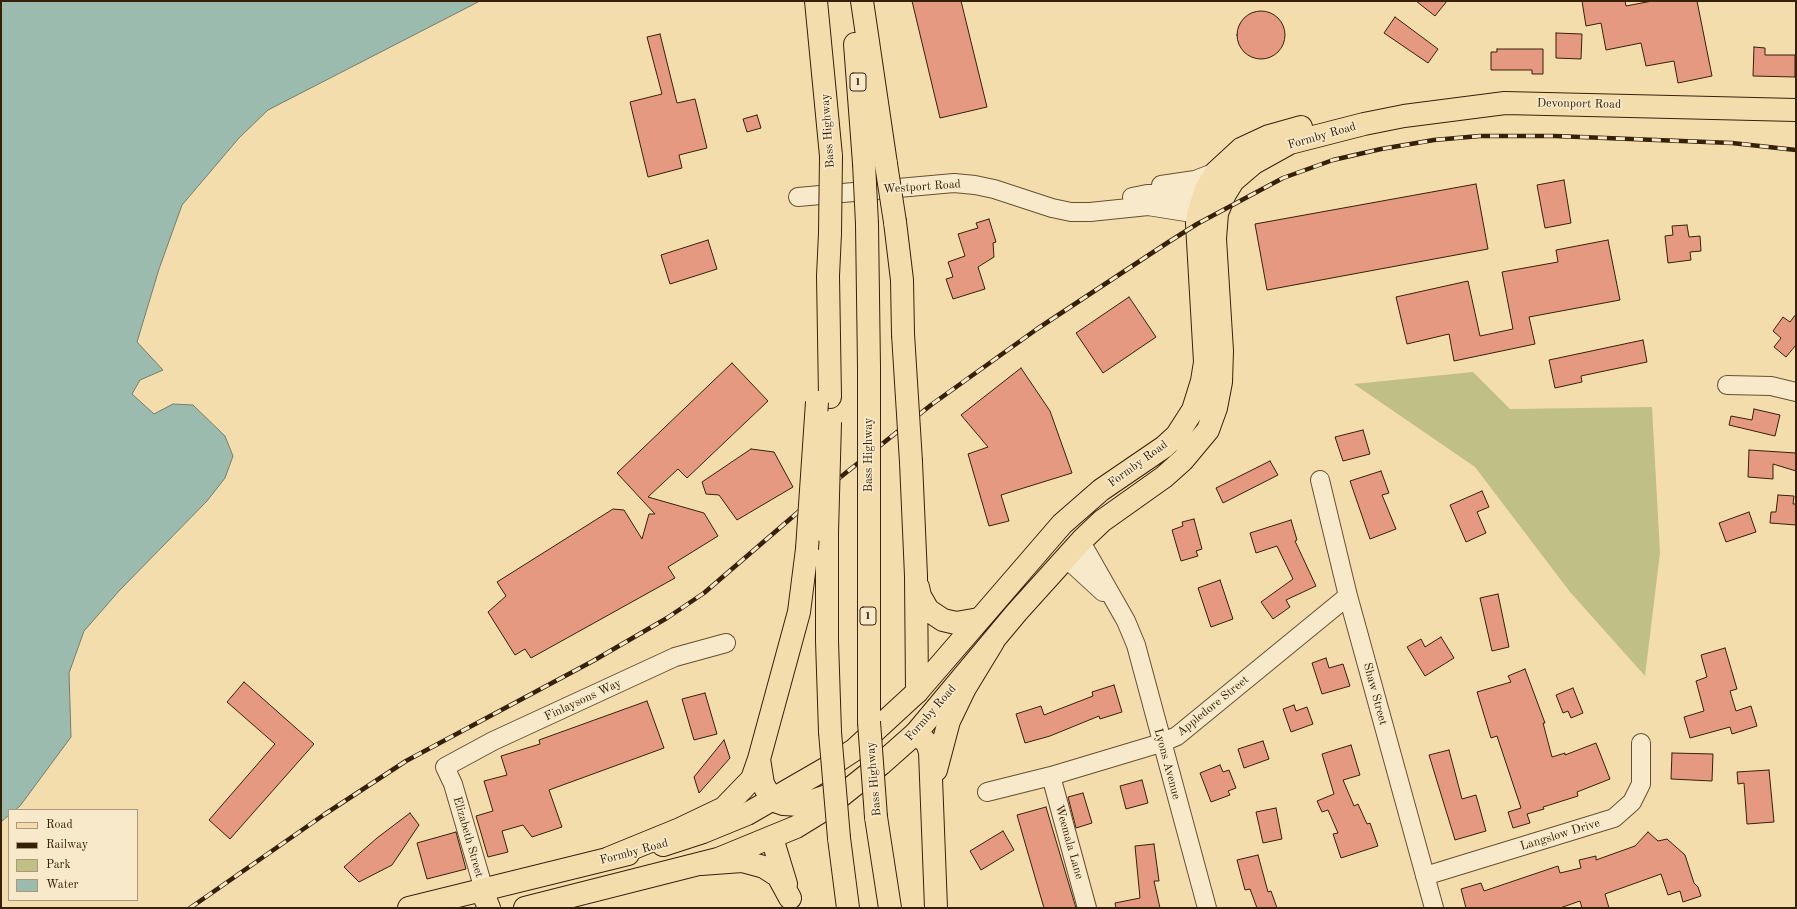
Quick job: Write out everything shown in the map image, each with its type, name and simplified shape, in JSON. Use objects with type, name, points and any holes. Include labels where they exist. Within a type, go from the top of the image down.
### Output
[{"type":"main road","name":"Bass Highway","points":[[816,1],[831,156],[830,233],[824,400],[827,533],[827,641],[830,732],[839,838],[848,908]]},
{"type":"main road","name":"Bass Highway","points":[[852,1],[867,224],[869,722],[876,817],[890,908]]},
{"type":"main road","points":[[862,1],[895,222],[902,280],[903,334],[916,576],[916,733]]},
{"type":"main road","name":"Devonport Road","points":[[1364,124],[1404,116],[1505,102],[1796,110]]},
{"type":"main road","name":"Formby Road","points":[[409,908],[486,900],[609,858],[668,844],[704,832],[777,802],[796,786],[854,750],[917,692],[1047,539],[1068,518],[1101,490],[1164,447],[1188,420],[1199,394],[1205,362],[1197,238],[1210,206],[1216,172],[1241,149],[1275,134],[1314,124],[1364,124]]},
{"type":"main road","name":"Formby Road","points":[[1210,206],[1242,172],[1270,152],[1290,143],[1364,124]]},
{"type":"main road","name":"Formby Road","points":[[525,908],[701,864],[772,838],[796,827],[822,811],[859,782],[916,733],[992,642],[1080,542],[1102,521],[1173,469],[1196,446],[1208,430],[1216,408],[1222,370],[1215,222],[1210,206]]},
{"type":"main road","points":[[609,858],[680,829],[724,808],[752,779],[759,759],[799,612],[824,400]]},
{"type":"main road","points":[[1188,420],[1208,430]]},
{"type":"main road","points":[[1068,518],[1080,542]]},
{"type":"main road","points":[[1047,539],[1066,558]]},
{"type":"main road","points":[[916,576],[920,596],[928,610],[935,616],[943,620],[956,623],[979,619]]},
{"type":"main road","points":[[933,802],[936,766],[949,721],[964,688],[992,642]]},
{"type":"main road","points":[[854,750],[888,732],[916,733],[927,743],[930,752],[933,802],[936,908]]},
{"type":"main road","points":[[759,759],[763,784],[777,802],[797,806],[809,804],[859,782]]},
{"type":"main road","points":[[777,802],[772,838],[792,903]]},
{"type":"main road","points":[[701,864],[742,861],[764,867],[778,876],[792,903]]},
{"type":"street","name":"Westport Road","points":[[1090,212],[1127,199],[1152,188],[1195,180],[1216,172]]},
{"type":"street","name":"Westport Road","points":[[798,197],[954,183],[994,189],[1061,210],[1090,212],[1148,206],[1210,206]]},
{"type":"street","name":"Westport Road","points":[[1127,199],[1156,194],[1210,206]]},
{"type":"street","points":[[1727,385],[1771,386],[1796,392]]},
{"type":"street","name":"Shaw Street","points":[[1320,480],[1348,596],[1434,908]]},
{"type":"street","name":"Lyons Avenue","points":[[1080,542],[1126,621],[1136,645],[1161,743],[1207,908]]},
{"type":"street","name":"Lyons Avenue","points":[[1066,558],[1109,597],[1126,621]]},
{"type":"street","name":"Appledore Street","points":[[987,792],[1051,776],[1161,743],[1177,736],[1348,596]]},
{"type":"street","name":"Finlaysons Way","points":[[445,767],[493,741],[675,657],[726,643]]},
{"type":"street","name":"Langslow Drive","points":[[1425,876],[1614,818],[1632,802],[1641,784],[1641,743]]},
{"type":"street","name":"Elizabeth Street","points":[[445,767],[453,784],[486,900]]},
{"type":"street","name":"Weemala Lane","points":[[1051,776],[1087,908]]},
{"type":"green space","points":[[1473,372],[1510,409],[1652,407],[1660,553],[1645,676],[1570,592],[1475,467],[1354,384]]},
{"type":"water","points":[[1,1],[480,1],[268,110],[239,138],[182,205],[159,269],[137,342],[163,370],[140,380],[132,394],[154,414],[173,404],[193,405],[225,436],[233,456],[225,478],[207,501],[119,591],[84,631],[69,673],[71,737],[20,806],[16,809],[8,809],[8,816],[1,822]]},
{"type":"building","points":[[912,1],[961,1],[987,107],[940,118]]},
{"type":"building","points":[[1416,1],[1447,1],[1435,16]]},
{"type":"building","points":[[1582,1],[1625,1],[1626,6],[1652,1],[1697,1],[1712,76],[1678,83],[1674,61],[1646,66],[1641,43],[1606,50],[1601,23],[1586,26]]},
{"type":"building","points":[[1261,11],[1270,13],[1278,18],[1283,26],[1285,35],[1283,44],[1278,52],[1270,57],[1261,59],[1252,57],[1244,52],[1239,44],[1237,35],[1239,26],[1244,18],[1252,13]]},
{"type":"building","points":[[1395,17],[1438,49],[1428,63],[1384,33]]},
{"type":"building","points":[[1556,33],[1582,34],[1581,59],[1556,58]]},
{"type":"building","points":[[660,34],[677,103],[695,99],[707,148],[679,155],[682,168],[648,177],[630,102],[662,94],[647,37]]},
{"type":"building","points":[[1754,47],[1765,48],[1765,55],[1795,55],[1795,77],[1753,76]]},
{"type":"building","points":[[1497,49],[1543,49],[1543,74],[1532,74],[1532,70],[1491,70],[1491,52],[1497,52]]},
{"type":"building","points":[[757,115],[761,128],[747,132],[743,119]]},
{"type":"building","points":[[1564,180],[1571,223],[1545,228],[1537,185]]},
{"type":"building","points":[[1476,184],[1488,249],[1267,290],[1255,224]]},
{"type":"building","points":[[989,219],[996,242],[993,243],[994,257],[978,267],[985,289],[953,299],[946,279],[953,277],[948,262],[965,256],[958,234],[978,228],[976,223]]},
{"type":"building","points":[[1687,225],[1689,237],[1700,236],[1701,251],[1690,252],[1691,260],[1668,263],[1665,236],[1673,235],[1672,226]]},
{"type":"building","points":[[708,240],[717,269],[670,284],[661,255]]},
{"type":"building","points":[[1608,240],[1620,300],[1529,317],[1535,344],[1454,361],[1449,334],[1407,344],[1396,297],[1468,281],[1480,336],[1513,329],[1502,272],[1558,262],[1556,250]]},
{"type":"building","points":[[1129,297],[1156,337],[1103,373],[1076,333]]},
{"type":"building","points":[[1796,314],[1796,345],[1786,357],[1774,347],[1781,338],[1773,331],[1783,317],[1790,322]]},
{"type":"building","points":[[1643,340],[1647,362],[1581,376],[1582,382],[1555,388],[1549,360]]},
{"type":"building","points":[[732,363],[768,401],[687,478],[678,469],[648,497],[704,513],[718,536],[668,567],[675,578],[531,658],[525,649],[515,655],[488,612],[506,596],[497,582],[613,509],[624,510],[642,539],[649,514],[655,514],[617,473]]},
{"type":"building","points":[[1021,368],[1050,411],[1072,473],[1001,495],[1009,521],[989,526],[968,454],[988,447],[961,415]]},
{"type":"building","points":[[1754,409],[1780,415],[1775,436],[1729,425],[1731,416],[1752,420]]},
{"type":"building","points":[[1363,430],[1370,454],[1343,461],[1335,437]]},
{"type":"building","points":[[751,449],[774,452],[793,487],[737,520],[719,495],[706,494],[702,482]]},
{"type":"building","points":[[1749,450],[1796,453],[1796,471],[1773,464],[1773,479],[1748,477]]},
{"type":"building","points":[[1270,461],[1278,475],[1223,503],[1216,488]]},
{"type":"building","points":[[1381,471],[1389,493],[1382,495],[1396,529],[1370,539],[1350,481]]},
{"type":"building","points":[[1482,491],[1489,507],[1477,512],[1486,533],[1466,542],[1450,505]]},
{"type":"building","points":[[1778,495],[1794,496],[1793,504],[1796,504],[1796,525],[1770,523],[1771,512],[1776,512]]},
{"type":"building","points":[[1749,512],[1756,532],[1726,542],[1719,523]]},
{"type":"building","points":[[1194,519],[1202,549],[1196,551],[1198,556],[1181,561],[1172,530],[1183,526],[1182,522]]},
{"type":"building","points":[[1291,520],[1297,540],[1295,541],[1316,586],[1286,600],[1290,607],[1273,619],[1261,602],[1293,579],[1277,546],[1256,553],[1250,533]]},
{"type":"building","points":[[1220,580],[1233,619],[1211,627],[1198,588]]},
{"type":"building","points":[[1498,594],[1509,647],[1492,651],[1480,598]]},
{"type":"building","points":[[1441,637],[1454,658],[1425,676],[1407,647],[1421,639],[1425,647]]},
{"type":"building","points":[[1725,648],[1737,689],[1730,691],[1736,711],[1751,706],[1757,726],[1732,734],[1730,727],[1690,738],[1684,717],[1704,711],[1696,681],[1707,677],[1701,655]]},
{"type":"building","points":[[1326,658],[1329,668],[1343,664],[1350,686],[1322,694],[1312,663]]},
{"type":"building","points":[[1525,669],[1545,723],[1543,723],[1552,757],[1565,753],[1565,755],[1596,743],[1610,779],[1577,792],[1578,796],[1543,807],[1544,809],[1527,814],[1530,823],[1513,828],[1508,812],[1521,808],[1497,736],[1491,738],[1477,692],[1511,682],[1508,676]]},
{"type":"building","points":[[244,682],[314,744],[230,839],[209,820],[275,744],[227,702]]},
{"type":"building","points":[[1114,685],[1122,712],[1100,719],[1099,716],[1050,736],[1025,743],[1016,714],[1041,706],[1044,715],[1093,696],[1092,692]]},
{"type":"building","points":[[1573,688],[1583,713],[1571,718],[1568,711],[1563,713],[1556,695]]},
{"type":"building","points":[[705,693],[717,734],[694,740],[682,699]]},
{"type":"building","points":[[647,701],[664,748],[549,790],[562,827],[532,837],[523,825],[502,831],[508,852],[488,857],[476,816],[493,811],[484,781],[507,775],[501,756],[540,744],[539,740]]},
{"type":"building","points":[[1294,705],[1296,711],[1307,707],[1313,724],[1291,732],[1283,709]]},
{"type":"building","points":[[724,740],[730,758],[699,793],[694,777]]},
{"type":"building","points":[[1263,741],[1269,759],[1244,768],[1238,749]]},
{"type":"building","points":[[1351,745],[1360,775],[1343,780],[1354,806],[1358,804],[1367,824],[1370,823],[1378,846],[1341,858],[1333,834],[1338,833],[1328,810],[1322,812],[1317,801],[1334,794],[1322,754]]},
{"type":"building","points":[[1449,750],[1462,799],[1476,795],[1486,831],[1455,840],[1429,755]]},
{"type":"building","points":[[1672,753],[1713,754],[1712,781],[1671,779]]},
{"type":"building","points":[[1220,765],[1223,772],[1229,770],[1236,788],[1228,791],[1230,795],[1211,802],[1200,773]]},
{"type":"building","points":[[1769,770],[1774,822],[1747,824],[1744,783],[1738,784],[1737,772]]},
{"type":"building","points":[[1142,780],[1148,803],[1126,809],[1120,786]]},
{"type":"building","points":[[1083,793],[1092,823],[1076,828],[1068,797]]},
{"type":"building","points":[[1046,807],[1076,908],[1044,908],[1017,815]]},
{"type":"building","points":[[1276,808],[1282,839],[1263,843],[1256,812]]},
{"type":"building","points":[[410,813],[419,825],[392,865],[359,882],[344,867],[377,838]]},
{"type":"building","points":[[1003,831],[1014,850],[981,870],[970,851]]},
{"type":"building","points":[[456,832],[466,869],[427,879],[417,843]]},
{"type":"building","points":[[1648,832],[1658,841],[1667,839],[1685,855],[1694,883],[1698,887],[1701,896],[1683,902],[1680,891],[1668,895],[1661,874],[1605,894],[1609,908],[1582,908],[1580,901],[1560,908],[1466,908],[1461,889],[1481,883],[1484,891],[1558,866],[1560,873],[1581,868],[1579,860],[1596,856],[1596,860],[1635,846]]},
{"type":"building","points":[[1154,844],[1159,881],[1154,881],[1160,908],[1116,908],[1115,903],[1140,898],[1135,846]]},
{"type":"building","points":[[1258,855],[1268,892],[1271,891],[1277,908],[1257,908],[1250,889],[1245,890],[1237,860]]},
{"type":"railway","points":[[190,908],[325,814],[406,761],[593,661],[667,618],[704,593],[818,495],[931,405],[1037,329],[1197,224],[1283,178],[1333,160],[1381,149],[1434,140],[1480,136],[1555,136],[1732,143],[1796,150]]}]
